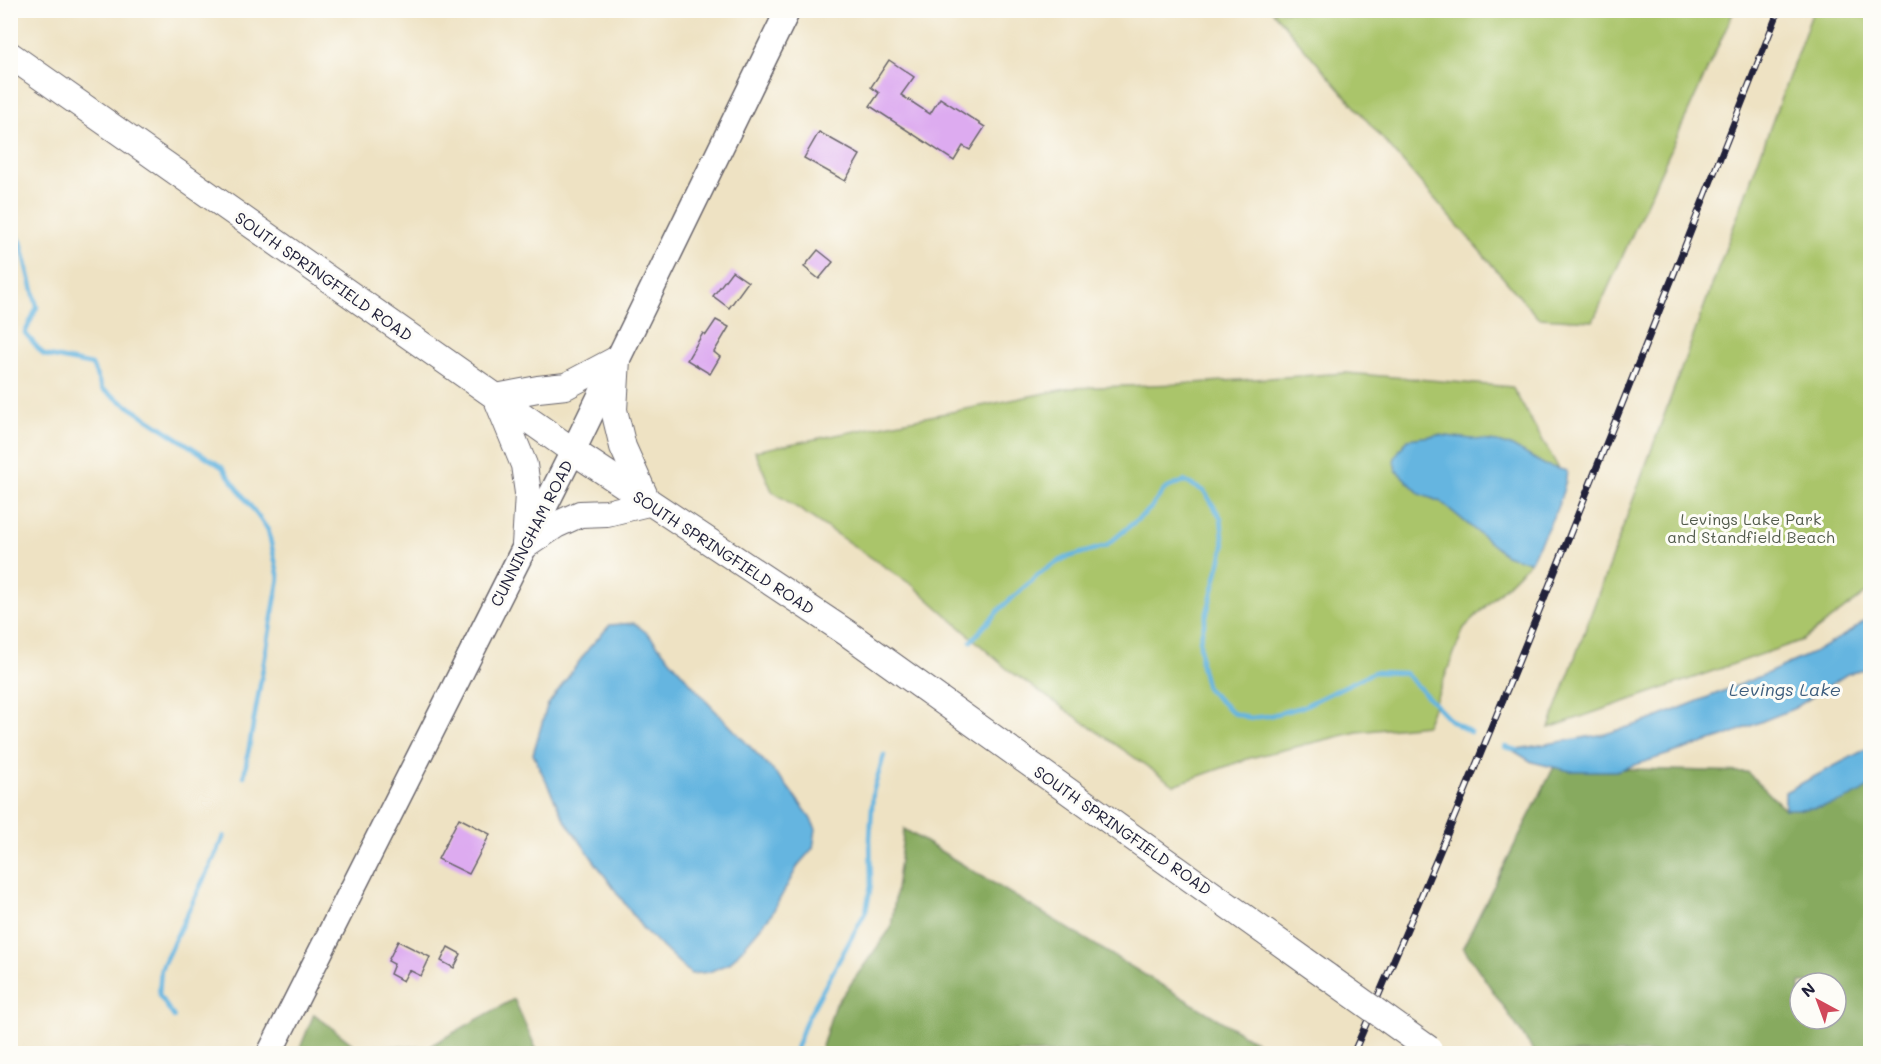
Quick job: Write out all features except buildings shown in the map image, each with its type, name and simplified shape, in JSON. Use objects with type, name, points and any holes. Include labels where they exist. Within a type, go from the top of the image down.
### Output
[{"type":"main road","name":"CUNNINGHAM ROAD","points":[[269,1053],[573,451],[788,10]]},
{"type":"main road","name":"SOUTH SPRINGFIELD ROAD","points":[[10,55],[648,503],[847,633],[1432,1051]]},
{"type":"main road","points":[[525,546],[528,493],[524,465],[496,397],[566,386],[617,359]]},
{"type":"main road","points":[[525,546],[556,525],[580,514],[608,513],[648,503],[623,447],[614,410],[617,359]]},
{"type":"green space","points":[[1272,11],[1734,11],[1593,321],[1538,318]]},
{"type":"green space","name":"Levings Lake Park and Standfield Beach","points":[[1813,11],[1870,11],[1870,590],[1803,640],[1549,728]]},
{"type":"green space","points":[[1346,373],[1512,387],[1566,481],[1530,562],[1464,628],[1426,725],[1357,732],[1250,758],[1174,785],[1007,669],[915,587],[772,491],[755,451],[1071,388],[1178,384]]},
{"type":"green space","points":[[1554,767],[1747,772],[1785,809],[1870,785],[1870,1053],[1535,1053],[1463,947]]},
{"type":"green space","points":[[904,829],[1274,1053],[820,1053],[834,1007],[891,928]]},
{"type":"green space","points":[[514,999],[538,1053],[298,1053],[314,1014],[355,1046],[428,1047]]},
{"type":"water","points":[[1438,435],[1497,442],[1514,447],[1545,465],[1567,471],[1558,506],[1530,562],[1505,555],[1441,502],[1420,494],[1396,470],[1394,461],[1396,455],[1408,439]]},
{"type":"water","name":"Levings Lake","points":[[1870,616],[1870,666],[1864,670],[1847,674],[1795,708],[1723,737],[1616,771],[1570,771],[1532,762],[1512,750],[1605,734],[1648,721],[1815,652],[1853,630]]},
{"type":"water","points":[[634,623],[647,633],[707,702],[783,781],[808,814],[816,829],[813,848],[799,864],[771,915],[730,963],[709,972],[691,974],[643,929],[564,819],[533,754],[547,706],[589,648],[610,625]]},
{"type":"water","points":[[1870,747],[1870,786],[1850,798],[1830,805],[1785,809],[1785,792]]},
{"type":"waterway","points":[[10,226],[21,242],[37,307],[25,333],[44,355],[92,365],[102,389],[222,467],[268,530],[279,578],[244,776]]},
{"type":"waterway","points":[[971,641],[1003,606],[1044,570],[1065,558],[1106,546],[1150,509],[1165,489],[1184,481],[1204,491],[1221,518],[1224,547],[1200,640],[1201,665],[1207,689],[1233,713],[1250,718],[1268,716],[1302,707],[1374,672],[1405,673],[1450,720],[1470,732]]},
{"type":"waterway","points":[[1505,747],[1517,750]]},
{"type":"waterway","points":[[794,1054],[806,1021],[866,911],[871,885],[870,838],[873,792],[884,755]]},
{"type":"waterway","points":[[174,1017],[159,995],[161,969],[224,836]]},
{"type":"railway","points":[[1353,1054],[1464,795],[1779,10]]}]
